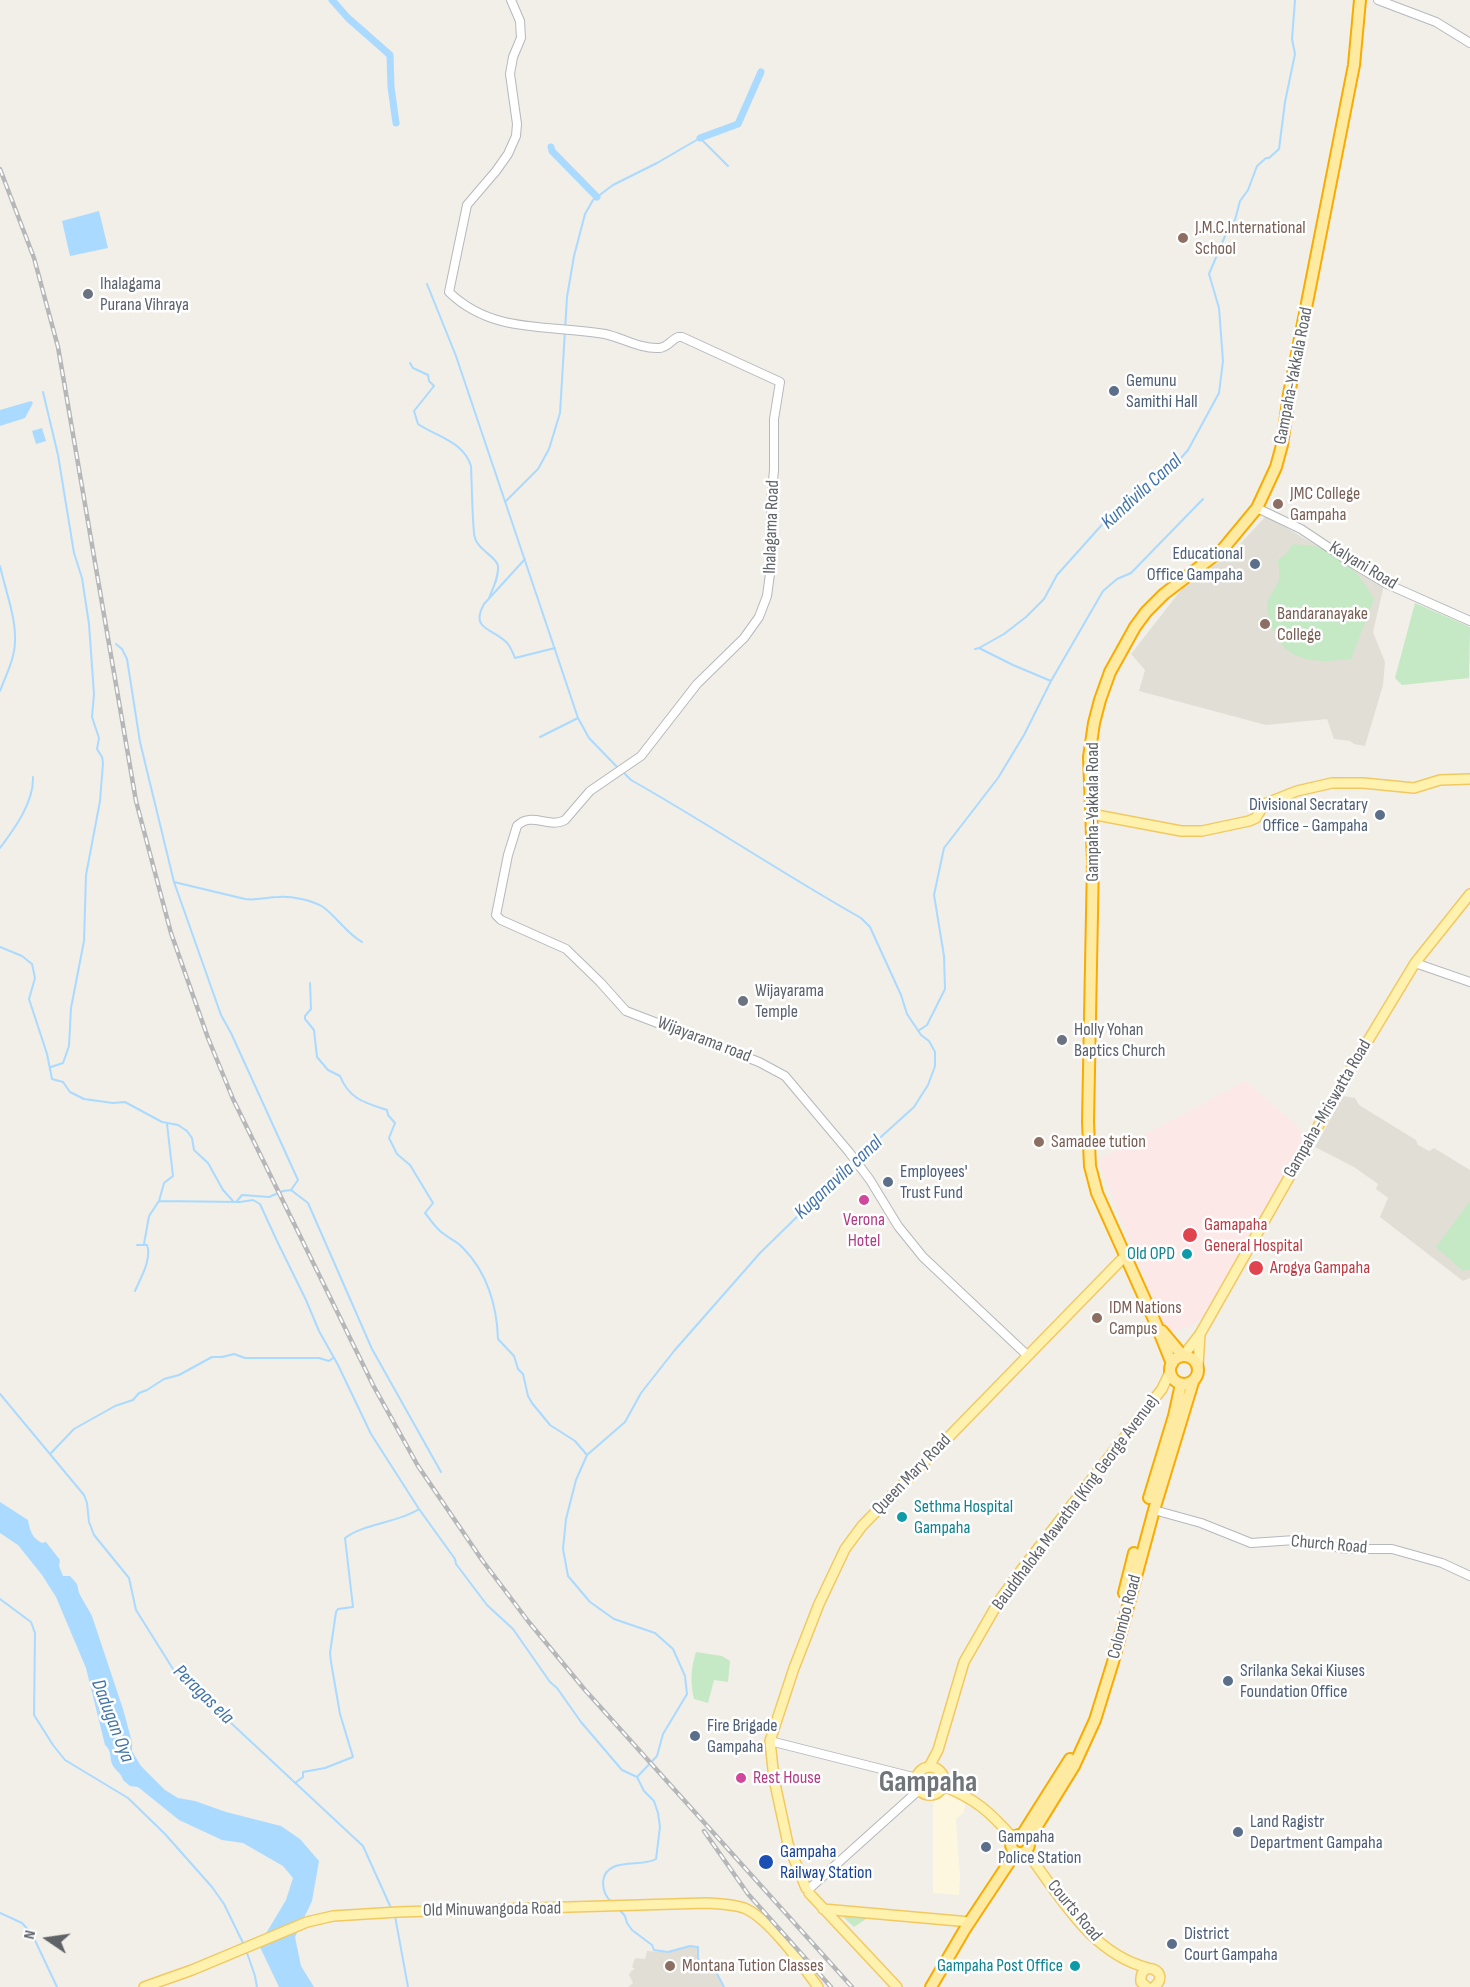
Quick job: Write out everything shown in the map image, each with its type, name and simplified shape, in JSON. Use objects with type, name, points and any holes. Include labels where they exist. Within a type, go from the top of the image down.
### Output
[{"type":"highway","name":"Gampaha-Yakkala Road","points":[[1171,1368],[1156,1324],[1097,1193],[1090,1166],[1088,1122],[1093,890],[1089,757],[1094,723],[1110,672],[1123,647],[1146,612],[1164,594],[1223,549],[1247,523],[1257,508],[1276,467],[1354,65],[1360,0]]},
{"type":"highway","name":"Gampaha-Yakkala Road","points":[[1156,1324],[1183,1356]]},
{"type":"highway","points":[[1183,1356],[1191,1357],[1198,1366],[1197,1376],[1193,1382],[1179,1383],[1171,1368],[1176,1358],[1183,1356]]},
{"type":"highway","name":"Colombo Road","points":[[1150,1509],[1193,1382]]},
{"type":"highway","name":"Colombo Road","points":[[1021,1851],[1030,1845],[1021,1837],[1079,1756],[1133,1574],[1174,1416],[1179,1383]]},
{"type":"highway","points":[[931,1987],[970,1922],[1021,1851],[1011,1844],[1021,1837]]},
{"type":"main road","points":[[1091,814],[1180,831],[1202,831],[1249,821],[1256,818],[1264,804],[1297,791],[1332,783],[1363,783],[1414,788],[1440,780],[1470,779]]},
{"type":"main road","name":"Gampaha-Mriswatta Road","points":[[1183,1356],[1200,1334],[1349,1072],[1415,963],[1470,894]]},
{"type":"main road","name":"Queen Mary Road","points":[[770,1741],[807,1634],[845,1549],[862,1526],[1125,1256]]},
{"type":"main road","name":"Gampaha-Mriswatta Road","points":[[1198,1366],[1200,1334]]},
{"type":"main road","name":"Bauddhaloka Mawatha (King George Avenue)","points":[[929,1767],[938,1750],[964,1662],[999,1601],[1162,1389],[1171,1368]]},
{"type":"main road","name":"Bauddhaloka Mawatha (King George Avenue)","points":[[1162,1389],[1179,1383]]},
{"type":"main road","points":[[770,1741],[774,1779],[788,1844],[809,1890],[823,1909],[897,1987]]},
{"type":"main road","name":"Bauddhaloka Mawatha (King George Avenue)","points":[[938,1750],[940,1771]]},
{"type":"main road","points":[[929,1767],[940,1771],[944,1778],[943,1786],[939,1792],[926,1795],[916,1785],[916,1778],[920,1771],[929,1767]]},
{"type":"main road","points":[[943,1786],[973,1799],[1021,1837]]},
{"type":"main road","name":"Courts Road","points":[[1021,1851],[1091,1935],[1130,1964],[1148,1968]]},
{"type":"main road","name":"Old Minuwangoda Road","points":[[144,1987],[192,1970],[301,1924],[322,1918],[371,1913],[707,1903],[744,1908],[769,1927],[818,1987]]},
{"type":"main road","points":[[823,1909],[970,1922]]},
{"type":"main road","name":"Courts Road","points":[[1130,1964],[1138,1983],[1147,1987]]},
{"type":"main road","points":[[1138,1983],[1142,1972],[1148,1968],[1157,1971],[1160,1976],[1160,1986]]},
{"type":"street","name":"Ihalagama Road","points":[[511,0],[520,21],[521,38],[513,57],[510,74],[517,124],[516,136],[508,154],[496,171],[467,205],[449,292],[472,311],[485,317],[526,326],[607,335],[638,345],[658,348],[665,347],[678,337],[682,337],[780,382],[774,419],[774,470],[771,502],[772,559],[767,596],[759,617],[744,638],[697,684],[648,749],[617,774]]},
{"type":"street","points":[[1378,0],[1436,22],[1470,43]]},
{"type":"street","name":"Kalyani Road","points":[[1257,508],[1301,529],[1387,584],[1470,621]]},
{"type":"street","name":"Wijayarama road","points":[[617,774],[590,791],[560,823],[529,819],[517,826],[506,865],[497,918],[566,949],[626,1011],[759,1062],[785,1076],[849,1152],[870,1180],[898,1226],[923,1257],[1028,1356]]},
{"type":"street","points":[[1415,963],[1470,981]]},
{"type":"street","name":"Church Road","points":[[1150,1509],[1201,1523],[1251,1543],[1295,1540],[1347,1549],[1392,1549],[1442,1563],[1470,1576]]},
{"type":"street","points":[[770,1741],[916,1778]]},
{"type":"street","points":[[809,1890],[919,1790]]},
{"type":"shaded area","name":"Bandaranayake College","points":[[1266,516],[1384,585],[1373,632],[1385,662],[1383,685],[1365,746],[1334,739],[1327,719],[1266,725],[1139,691],[1145,670],[1131,654],[1188,581],[1228,557]]},
{"type":"shaded area","name":"Gamapaha General Hospital","points":[[1245,1081],[1294,1123],[1306,1139],[1211,1309],[1195,1324],[1171,1333],[1162,1323],[1098,1160]]},
{"type":"shaded area","points":[[1343,1096],[1355,1098],[1359,1105],[1416,1140],[1418,1145],[1429,1151],[1434,1148],[1470,1170],[1470,1278],[1463,1281],[1380,1217],[1388,1198],[1376,1189],[1378,1184],[1354,1167],[1315,1147]]},
{"type":"shaded area","points":[[948,1794],[966,1804],[963,1813],[956,1819],[959,1895],[933,1893],[933,1798]]},
{"type":"shaded area","name":"Montana Tution Classes","points":[[690,1946],[698,1947],[698,1959],[705,1966],[714,1968],[724,1987],[628,1987],[633,1983],[629,1975],[635,1969],[632,1967],[635,1958],[645,1959],[647,1951],[668,1952]]},
{"type":"green space","points":[[1293,544],[1318,547],[1337,556],[1358,576],[1374,599],[1351,659],[1326,661],[1304,658],[1285,648],[1278,639],[1270,621],[1267,604],[1279,579],[1278,560]]},
{"type":"green space","points":[[1415,603],[1470,627],[1469,678],[1402,685],[1395,678]]},
{"type":"green space","points":[[1470,1201],[1470,1269],[1463,1271],[1436,1247]]},
{"type":"green space","points":[[696,1652],[722,1656],[730,1661],[728,1682],[714,1680],[708,1703],[694,1699],[692,1675]]},
{"type":"green space","points":[[837,1911],[872,1915],[854,1927]]},
{"type":"water","points":[[99,211],[108,248],[70,256],[62,221]]},
{"type":"water","points":[[31,401],[33,403],[25,418],[0,426],[0,410]]},
{"type":"water","points":[[42,428],[46,441],[36,444],[32,431]]},
{"type":"water","name":"Dadugan Oya","points":[[0,1502],[28,1520],[34,1536],[42,1543],[46,1542],[60,1560],[59,1566],[63,1576],[70,1576],[77,1584],[79,1593],[92,1616],[123,1709],[132,1742],[132,1751],[141,1766],[165,1790],[178,1798],[281,1826],[300,1839],[319,1861],[312,1901],[295,1937],[301,1966],[314,1987],[279,1987],[259,1945],[286,1900],[293,1878],[283,1866],[243,1843],[222,1840],[179,1820],[138,1787],[130,1786],[113,1766],[110,1752],[105,1745],[86,1668],[56,1597],[18,1545],[0,1533]]},
{"type":"waterway","name":"Kuganavila canal","points":[[332,0],[348,18],[390,55],[391,87],[396,123]]},
{"type":"waterway","name":"Kundivila Canal","points":[[979,648],[1004,634],[1026,617],[1044,599],[1057,575],[1116,509],[1145,486],[1165,476],[1188,450],[1219,393],[1223,361],[1219,308],[1209,274],[1228,229],[1235,220],[1240,201],[1248,190],[1257,166],[1279,149],[1285,102],[1295,54],[1292,39],[1295,0]]},
{"type":"waterway","points":[[700,138],[738,124],[761,72]]},
{"type":"waterway","points":[[505,502],[538,469],[549,449],[560,413],[567,297],[574,256],[585,214],[593,200],[613,185],[700,138],[728,166]]},
{"type":"waterway","points":[[551,147],[552,151],[597,197]]},
{"type":"waterway","points":[[427,284],[456,356],[578,718],[540,737]]},
{"type":"waterway","points":[[410,363],[413,368],[428,375],[429,381],[434,386],[414,411],[418,424],[456,445],[471,466],[475,539],[497,562],[498,566],[497,578],[489,598]]},
{"type":"waterway","points":[[43,392],[58,455],[74,553],[82,578],[89,624],[94,694],[92,717],[99,738],[97,749],[103,763],[100,801],[86,875],[84,941],[71,1008],[69,1046],[63,1063],[51,1067]]},
{"type":"waterway","points":[[975,649],[979,648],[1051,681],[1103,591],[1117,579],[1131,573],[1203,499]]},
{"type":"waterway","points":[[525,559],[484,604],[480,619],[486,628],[508,644],[515,658],[555,648]]},
{"type":"waterway","name":"Peragas ela","points":[[0,566],[15,632],[12,660],[0,691]]},
{"type":"waterway","points":[[116,644],[122,649],[127,659],[140,742],[174,882],[245,899],[283,897],[313,902],[328,911],[362,942]]},
{"type":"waterway","points":[[918,1031],[927,1025],[945,989],[944,956],[934,895],[944,848],[998,778],[1024,735],[1051,681]]},
{"type":"waterway","points":[[578,718],[589,738],[619,769]]},
{"type":"waterway","name":"Kuganavila canal","points":[[612,1902],[606,1896],[603,1885],[605,1874],[610,1869],[656,1859],[660,1827],[658,1813],[654,1801],[644,1791],[637,1777],[657,1756],[663,1734],[687,1694],[685,1676],[673,1649],[655,1633],[614,1619],[590,1602],[568,1576],[563,1549],[566,1519],[576,1480],[587,1455],[625,1422],[641,1393],[674,1351],[760,1253],[851,1164],[914,1107],[928,1085],[935,1066],[935,1052],[907,1014],[901,995],[870,927],[861,918],[631,780],[623,772]]},
{"type":"waterway","points":[[0,848],[27,805],[33,777]]},
{"type":"waterway","points":[[174,882],[221,1015],[298,1180],[291,1190]]},
{"type":"waterway","points":[[0,947],[22,956],[32,964],[35,978],[29,999],[47,1054],[52,1079],[63,1082],[70,1092],[84,1099],[113,1103],[125,1102],[162,1122],[178,1125],[187,1131],[192,1138],[194,1150],[208,1163],[223,1190],[233,1201]]},
{"type":"waterway","points":[[310,983],[311,1009],[305,1019],[314,1030],[317,1057],[328,1070],[340,1076],[353,1095],[387,1110],[395,1123],[389,1138],[397,1154],[410,1165],[433,1203],[425,1213],[439,1230],[463,1248],[484,1279],[493,1302],[498,1339],[514,1356],[518,1369],[523,1374],[532,1403],[550,1425],[575,1441],[587,1455]]},
{"type":"waterway","points":[[144,1244],[149,1216],[159,1201],[164,1183],[173,1176],[167,1124]]},
{"type":"waterway","points":[[237,1201],[242,1195],[269,1197],[291,1190],[308,1203],[372,1349],[441,1472]]},
{"type":"waterway","points":[[159,1201],[240,1202],[253,1200],[260,1204],[319,1331],[371,1434],[419,1509],[411,1514],[362,1529],[345,1538],[353,1607],[338,1609],[336,1612],[330,1653],[340,1714],[353,1757],[325,1768],[303,1772],[303,1777],[295,1783]]},
{"type":"waterway","points":[[135,1291],[148,1256],[147,1245],[137,1245]]},
{"type":"waterway","points":[[51,1453],[74,1429],[115,1406],[133,1400],[139,1393],[164,1379],[179,1375],[212,1357],[234,1354],[245,1358],[319,1358],[329,1361],[333,1358]]},
{"type":"waterway","name":"Peragas ela","points":[[0,1394],[84,1495],[94,1535],[129,1578],[136,1610],[173,1669],[363,1846],[391,1908]]},
{"type":"waterway","points":[[419,1509],[487,1605],[513,1629],[581,1722],[622,1770],[637,1777]]},
{"type":"waterway","points":[[0,1599],[31,1622],[35,1633],[34,1715],[53,1745],[65,1760],[128,1798],[165,1834],[212,1887],[224,1904],[244,1945]]},
{"type":"waterway","points":[[618,1908],[632,1930],[652,1945],[654,1950],[668,1952],[690,1946],[698,1947],[698,1959],[705,1966],[714,1968],[724,1987]]},
{"type":"waterway","points":[[0,1913],[22,1923],[32,1934],[57,1987]]},
{"type":"waterway","name":"Peragas ela","points":[[395,1916],[408,1987]]},
{"type":"waterway","points":[[246,1950],[257,1987]]},
{"type":"railway","points":[[0,169],[34,258],[58,347],[136,801],[171,933],[208,1038],[233,1099],[373,1385],[418,1466],[482,1560],[528,1621],[585,1690],[852,1987]]},
{"type":"railway","points":[[704,1831],[748,1894],[831,1987]]},
{"type":"place","name":"J.M.C.International School","points":[[1183,238]]},
{"type":"place","name":"Ihalagama Purana Vihraya","points":[[88,294]]},
{"type":"place","name":"Gemunu Samithi Hall","points":[[1114,391]]},
{"type":"place","name":"JMC College Gampaha","points":[[1278,504]]},
{"type":"place","name":"Educational Office Gampaha","points":[[1255,564]]},
{"type":"place","name":"Bandaranayake College","points":[[1265,624]]},
{"type":"place","name":"Divisional Secratary Office - Gampaha","points":[[1380,815]]},
{"type":"place","name":"Wijayarama Temple","points":[[743,1001]]},
{"type":"place","name":"Holly Yohan Baptics Church","points":[[1062,1040]]},
{"type":"place","name":"Samadee tution","points":[[1039,1142]]},
{"type":"place","name":"Employees' Trust Fund","points":[[888,1182]]},
{"type":"place","name":"Verona Hotel","points":[[864,1200]]},
{"type":"place","name":"Gamapaha General Hospital","points":[[1190,1235]]},
{"type":"place","name":"Old OPD","points":[[1187,1254]]},
{"type":"place","name":"Arogya Gampaha","points":[[1256,1268]]},
{"type":"place","name":"IDM Nations Campus","points":[[1097,1318]]},
{"type":"place","name":"Sethma Hospital Gampaha","points":[[902,1517]]},
{"type":"place","name":"Srilanka Sekai Kiuses Foundation Office","points":[[1228,1681]]},
{"type":"place","name":"Fire Brigade Gampaha","points":[[695,1736]]},
{"type":"place","name":"Rest House","points":[[741,1778]]},
{"type":"place","name":"Land Ragistr Department Gampaha","points":[[1238,1832]]},
{"type":"place","name":"Gampaha Police Station","points":[[986,1847]]},
{"type":"place","name":"Gampaha Railway Station","points":[[766,1862]]},
{"type":"place","name":"District Court Gampaha","points":[[1172,1944]]},
{"type":"place","name":"Montana Tution Classes","points":[[670,1966]]},
{"type":"place","name":"Gampaha Post Office","points":[[1075,1966]]},
{"type":"district","name":"Gampaha","points":[[928,1783]]}]
